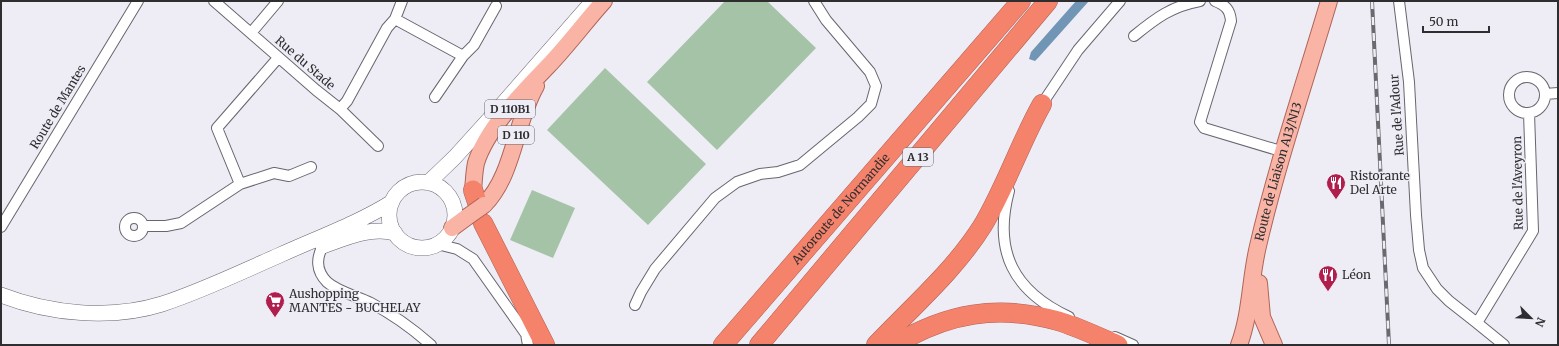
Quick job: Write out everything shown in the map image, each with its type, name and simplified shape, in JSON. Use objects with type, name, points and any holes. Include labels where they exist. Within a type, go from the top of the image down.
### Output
[{"type":"highway","name":"Autoroute de Normandie","points":[[723,345],[1021,1]]},
{"type":"highway","name":"Autoroute de Normandie","points":[[759,345],[1048,1]]},
{"type":"highway","points":[[876,345],[939,279],[974,238],[992,206],[1024,137],[1042,104]]},
{"type":"highway","points":[[477,207],[544,345]]},
{"type":"highway","points":[[894,345],[917,331],[947,319],[982,313],[1001,312],[1041,317],[1059,322],[1118,345]]},
{"type":"main road","name":"D 110","points":[[428,183],[455,157],[593,1]]},
{"type":"main road","name":"D 110","points":[[452,228],[496,190],[505,171],[527,104],[548,65],[604,1]]},
{"type":"main road","name":"Route de Liaison A13/N13","points":[[1239,345],[1246,319],[1258,248],[1284,152],[1329,1]]},
{"type":"main road","name":"Route de Liaison A13/N13","points":[[1251,345],[1259,283],[1270,231],[1338,1]]},
{"type":"main road","name":"D 110B1","points":[[477,207],[476,164],[485,145],[513,104],[548,65]]},
{"type":"main road","points":[[1,295],[43,307],[82,312],[111,312],[152,306],[208,286],[365,217],[392,202],[405,187],[417,182],[428,183],[441,189],[451,200],[454,214],[452,228],[437,244],[417,247],[404,242],[395,233],[390,221],[392,202]]},
{"type":"main road","points":[[1,302],[43,313],[75,318],[143,315],[190,301],[345,238],[374,231],[395,233]]},
{"type":"main road","points":[[1259,283],[1262,317],[1274,345]]},
{"type":"street","name":"Route de Mantes","points":[[1,227],[138,1]]},
{"type":"street","name":"Rue du Stade","points":[[214,1],[278,58],[340,109],[378,146]]},
{"type":"street","points":[[251,33],[278,1]]},
{"type":"street","points":[[340,109],[347,101],[387,28],[396,19],[402,1]]},
{"type":"street","points":[[635,305],[655,269],[715,198],[737,182],[760,174],[778,172],[800,165],[858,117],[871,104],[876,86],[870,72],[826,20],[814,1]]},
{"type":"street","points":[[1120,1],[1078,50],[1042,104],[1023,147],[1005,205],[1002,227],[1009,258],[1019,279],[1042,302],[1133,345]]},
{"type":"street","points":[[1134,36],[1159,15],[1185,3],[1200,1]]},
{"type":"street","points":[[1215,1],[1224,4],[1228,9],[1231,21],[1200,122],[1204,128],[1284,152]]},
{"type":"street","name":"Rue de l'Adour","points":[[1399,1],[1409,89],[1419,250],[1423,268],[1437,289],[1449,301],[1477,323]]},
{"type":"street","points":[[436,97],[462,56],[474,46],[496,6]]},
{"type":"street","points":[[396,19],[462,56]]},
{"type":"street","points":[[240,184],[217,128],[278,58]]},
{"type":"street","points":[[1530,78],[1540,83],[1545,94],[1542,104],[1534,112],[1529,113],[1523,113],[1513,106],[1510,95],[1514,84],[1518,80],[1530,78]]},
{"type":"street","points":[[1545,94],[1558,93]]},
{"type":"street","name":"Rue de l'Aveyron","points":[[1477,323],[1533,233],[1529,113]]},
{"type":"street","points":[[143,226],[166,226],[181,223],[240,184],[274,173],[289,176],[311,167]]},
{"type":"street","points":[[437,244],[456,249],[468,255],[480,267],[529,341]]},
{"type":"street","points":[[323,246],[318,263],[320,270],[327,281],[384,310],[431,345]]},
{"type":"street","points":[[1477,323],[1504,345]]},
{"type":"green space","points":[[725,1],[767,1],[816,48],[717,150],[647,82]]},
{"type":"green space","points":[[605,68],[706,164],[648,225],[547,130]]},
{"type":"green space","points":[[532,190],[575,208],[553,258],[510,240]]},
{"type":"water","points":[[1076,1],[1089,1],[1035,61],[1029,59],[1031,52]]},
{"type":"railway","points":[[1372,1],[1389,345]]},
{"type":"place","name":"Ristorante Del Arte","points":[[1336,200]]},
{"type":"place","name":"Léon","points":[[1328,292]]},
{"type":"place","name":"Aushopping MANTES - BUCHELAY","points":[[275,318]]}]
